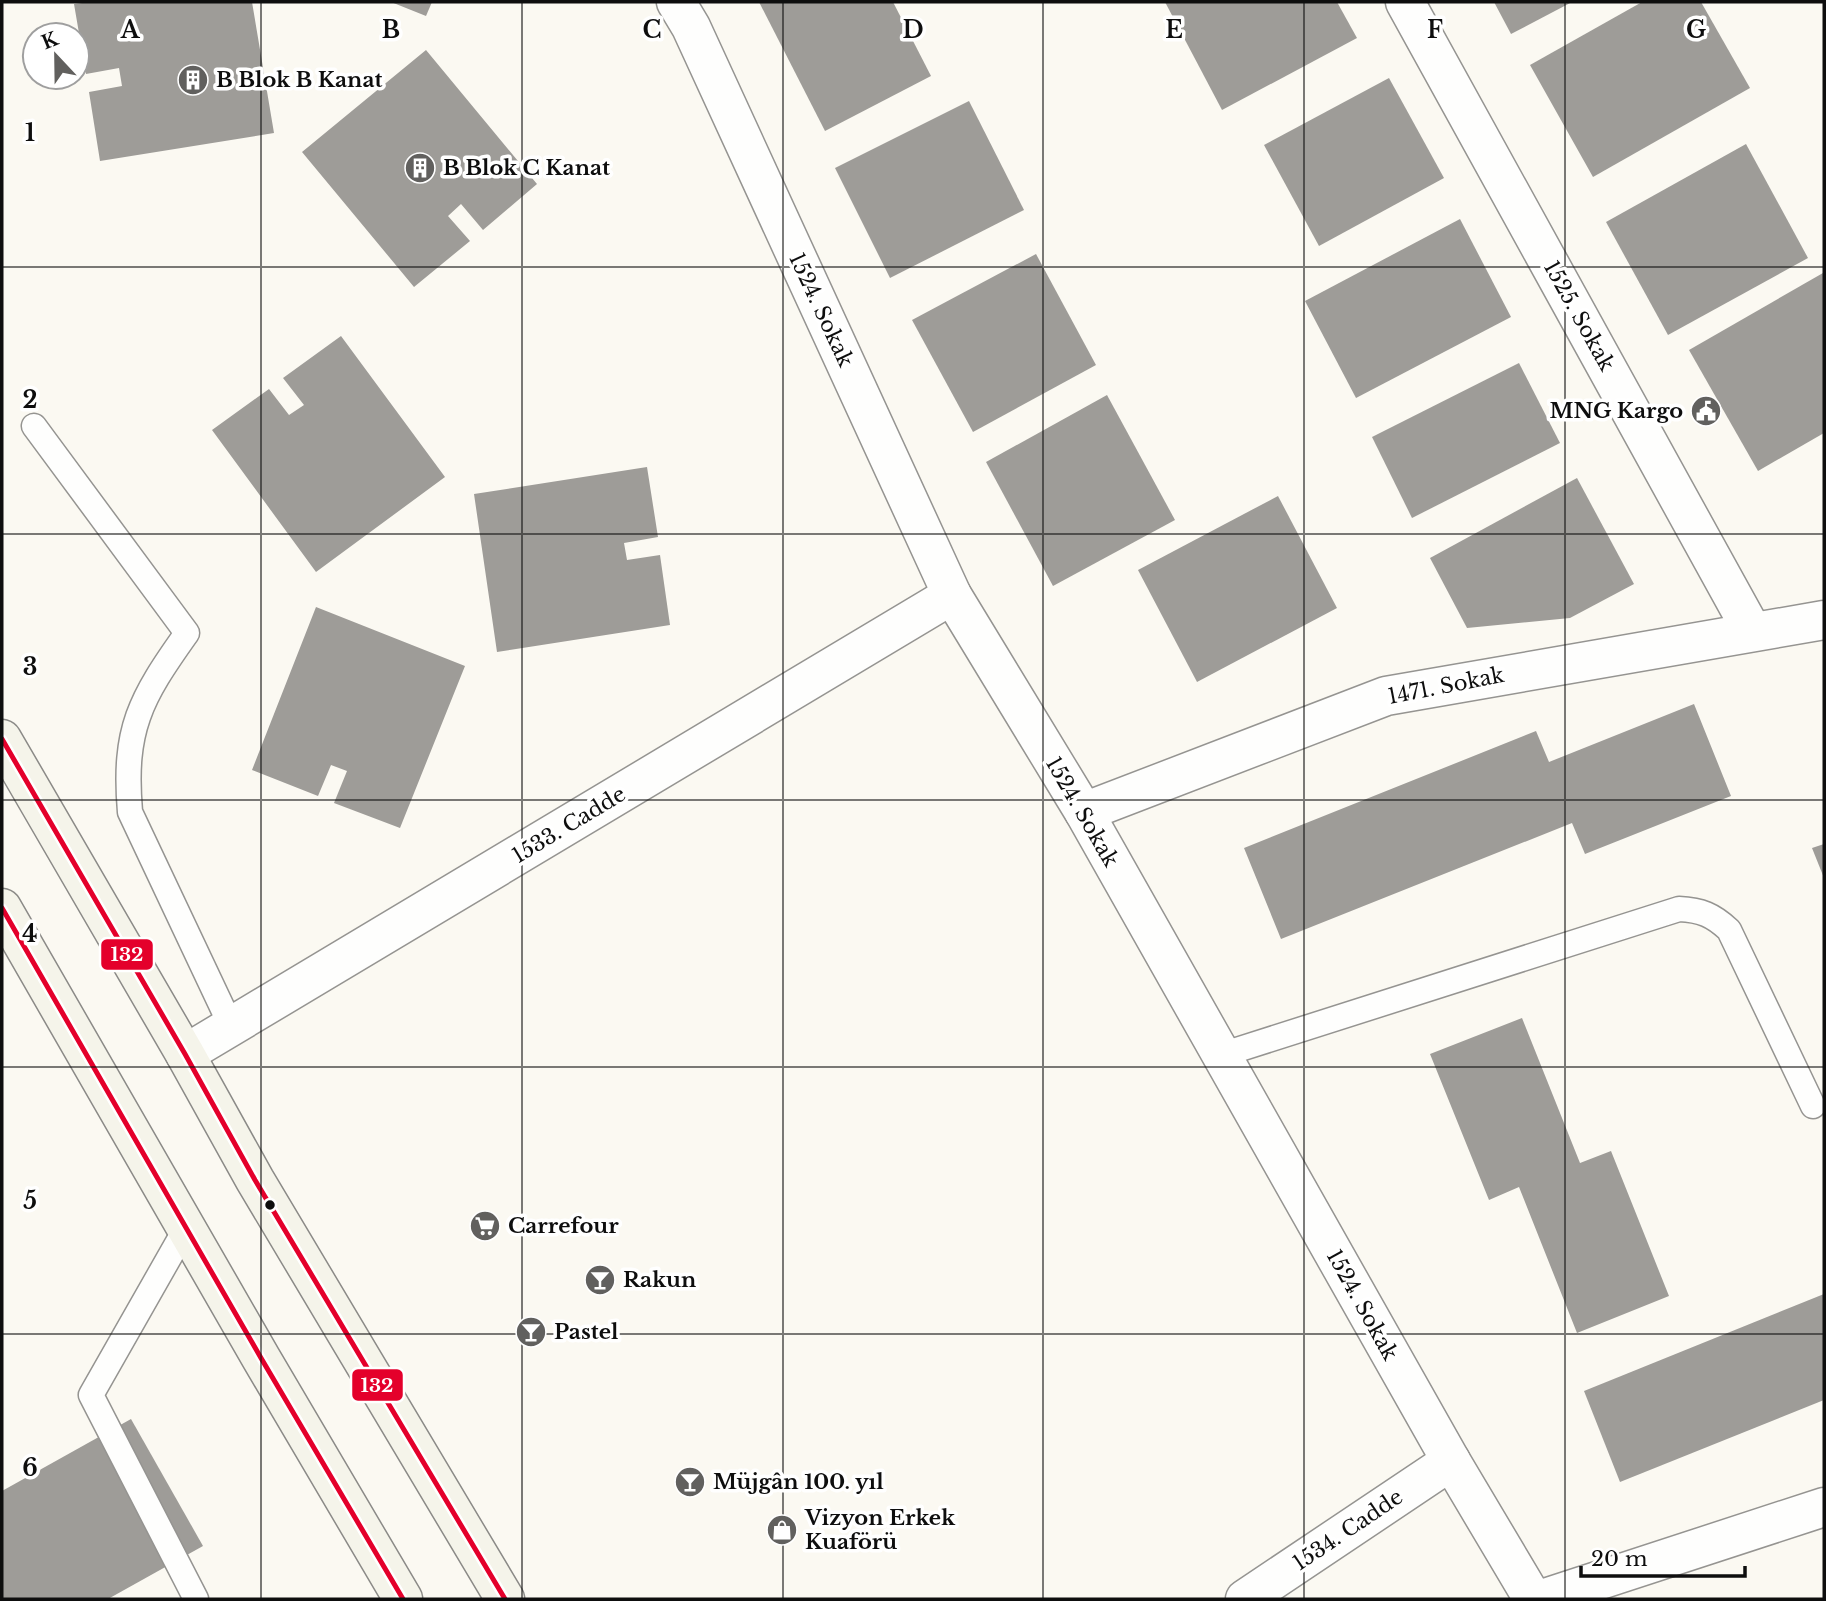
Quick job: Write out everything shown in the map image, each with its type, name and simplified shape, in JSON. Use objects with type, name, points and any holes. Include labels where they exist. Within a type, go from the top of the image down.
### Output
[{"type":"main road","points":[[2,739],[255,1180],[505,1599]]},
{"type":"main road","points":[[2,908],[403,1599]]},
{"type":"street","name":"1524. Sokak","points":[[676,2],[691,27],[953,595],[1084,812],[1451,1461],[1533,1599]]},
{"type":"street","name":"1525. Sokak","points":[[1405,2],[1752,631]]},
{"type":"street","name":"1533. Cadde","points":[[185,1054],[953,595]]},
{"type":"street","name":"1471. Sokak","points":[[1084,812],[1386,696],[1824,620]]},
{"type":"street","name":"1534. Cadde","points":[[1245,1599],[1451,1461]]},
{"type":"street","points":[[1542,1599],[1824,1507]]},
{"type":"lane","points":[[34,426],[187,633],[154,678],[138,713],[129,749],[127,780],[130,812],[231,1026]]},
{"type":"lane","points":[[1222,1055],[1679,909],[1697,910],[1714,916],[1729,929],[1813,1106]]},
{"type":"lane","points":[[187,1228],[91,1395],[196,1599]]},
{"type":"building","name":"B Blok B Kanat","points":[[252,2],[274,133],[100,161],[89,92],[122,86],[119,68],[91,73],[91,21],[77,21],[74,4]]},
{"type":"building","points":[[391,2],[432,2],[426,16]]},
{"type":"building","points":[[759,2],[893,2],[931,76],[825,131]]},
{"type":"building","points":[[1165,2],[1337,2],[1357,38],[1222,110]]},
{"type":"building","points":[[1494,2],[1572,2],[1511,34]]},
{"type":"building","points":[[1642,2],[1701,2],[1750,88],[1593,177],[1530,65]]},
{"type":"building","name":"B Blok C Kanat","points":[[426,50],[537,184],[483,230],[461,204],[448,216],[470,241],[414,287],[302,152]]},
{"type":"building","points":[[1389,78],[1444,178],[1319,246],[1264,145]]},
{"type":"building","points":[[969,101],[1024,210],[890,278],[835,168]]},
{"type":"building","points":[[1746,144],[1808,258],[1668,335],[1606,222]]},
{"type":"building","points":[[1460,219],[1511,317],[1356,398],[1305,301]]},
{"type":"building","points":[[1036,254],[1096,365],[973,432],[912,320]]},
{"type":"building","points":[[1823,273],[1824,433],[1758,471],[1689,350]]},
{"type":"building","points":[[341,336],[445,477],[316,572],[212,430],[269,389],[289,415],[304,405],[283,378]]},
{"type":"building","points":[[1519,363],[1560,443],[1412,518],[1372,437]]},
{"type":"building","points":[[1107,395],[1175,520],[1053,586],[986,462]]},
{"type":"building","points":[[647,467],[658,537],[624,543],[627,560],[660,555],[670,625],[497,652],[474,494]]},
{"type":"building","points":[[1577,478],[1634,584],[1570,618],[1467,628],[1430,558]]},
{"type":"building","points":[[1278,496],[1337,608],[1197,682],[1138,570]]},
{"type":"building","points":[[316,607],[465,666],[400,828],[334,803],[347,771],[331,765],[318,796],[252,770]]},
{"type":"building","points":[[1694,704],[1731,796],[1585,854],[1572,823],[1281,939],[1244,848],[1536,731],[1549,762]]},
{"type":"building","points":[[1824,844],[1824,878],[1812,848]]},
{"type":"building","points":[[1522,1018],[1580,1163],[1611,1151],[1669,1296],[1577,1333],[1519,1187],[1489,1200],[1430,1054]]},
{"type":"building","points":[[1824,1294],[1824,1400],[1620,1482],[1584,1391]]},
{"type":"building","points":[[131,1419],[203,1546],[108,1599],[2,1599],[2,1491]]},
{"type":"transit line","name":"132","points":[[2,739],[255,1180],[505,1599]]},
{"type":"transit line","name":"132","points":[[2,908],[403,1599]]},
{"type":"place","name":"B Blok B Kanat","points":[[193,80]]},
{"type":"place","name":"B Blok C Kanat","points":[[420,168]]},
{"type":"place","name":"MNG Kargo","points":[[1706,411]]},
{"type":"place","name":"Carrefour","points":[[485,1226]]},
{"type":"place","name":"Rakun","points":[[600,1280]]},
{"type":"place","name":"Pastel","points":[[531,1332]]},
{"type":"place","name":"Müjgân 100. yıl","points":[[690,1482]]},
{"type":"place","name":"Vizyon Erkek Kuaförü","points":[[782,1530]]}]
